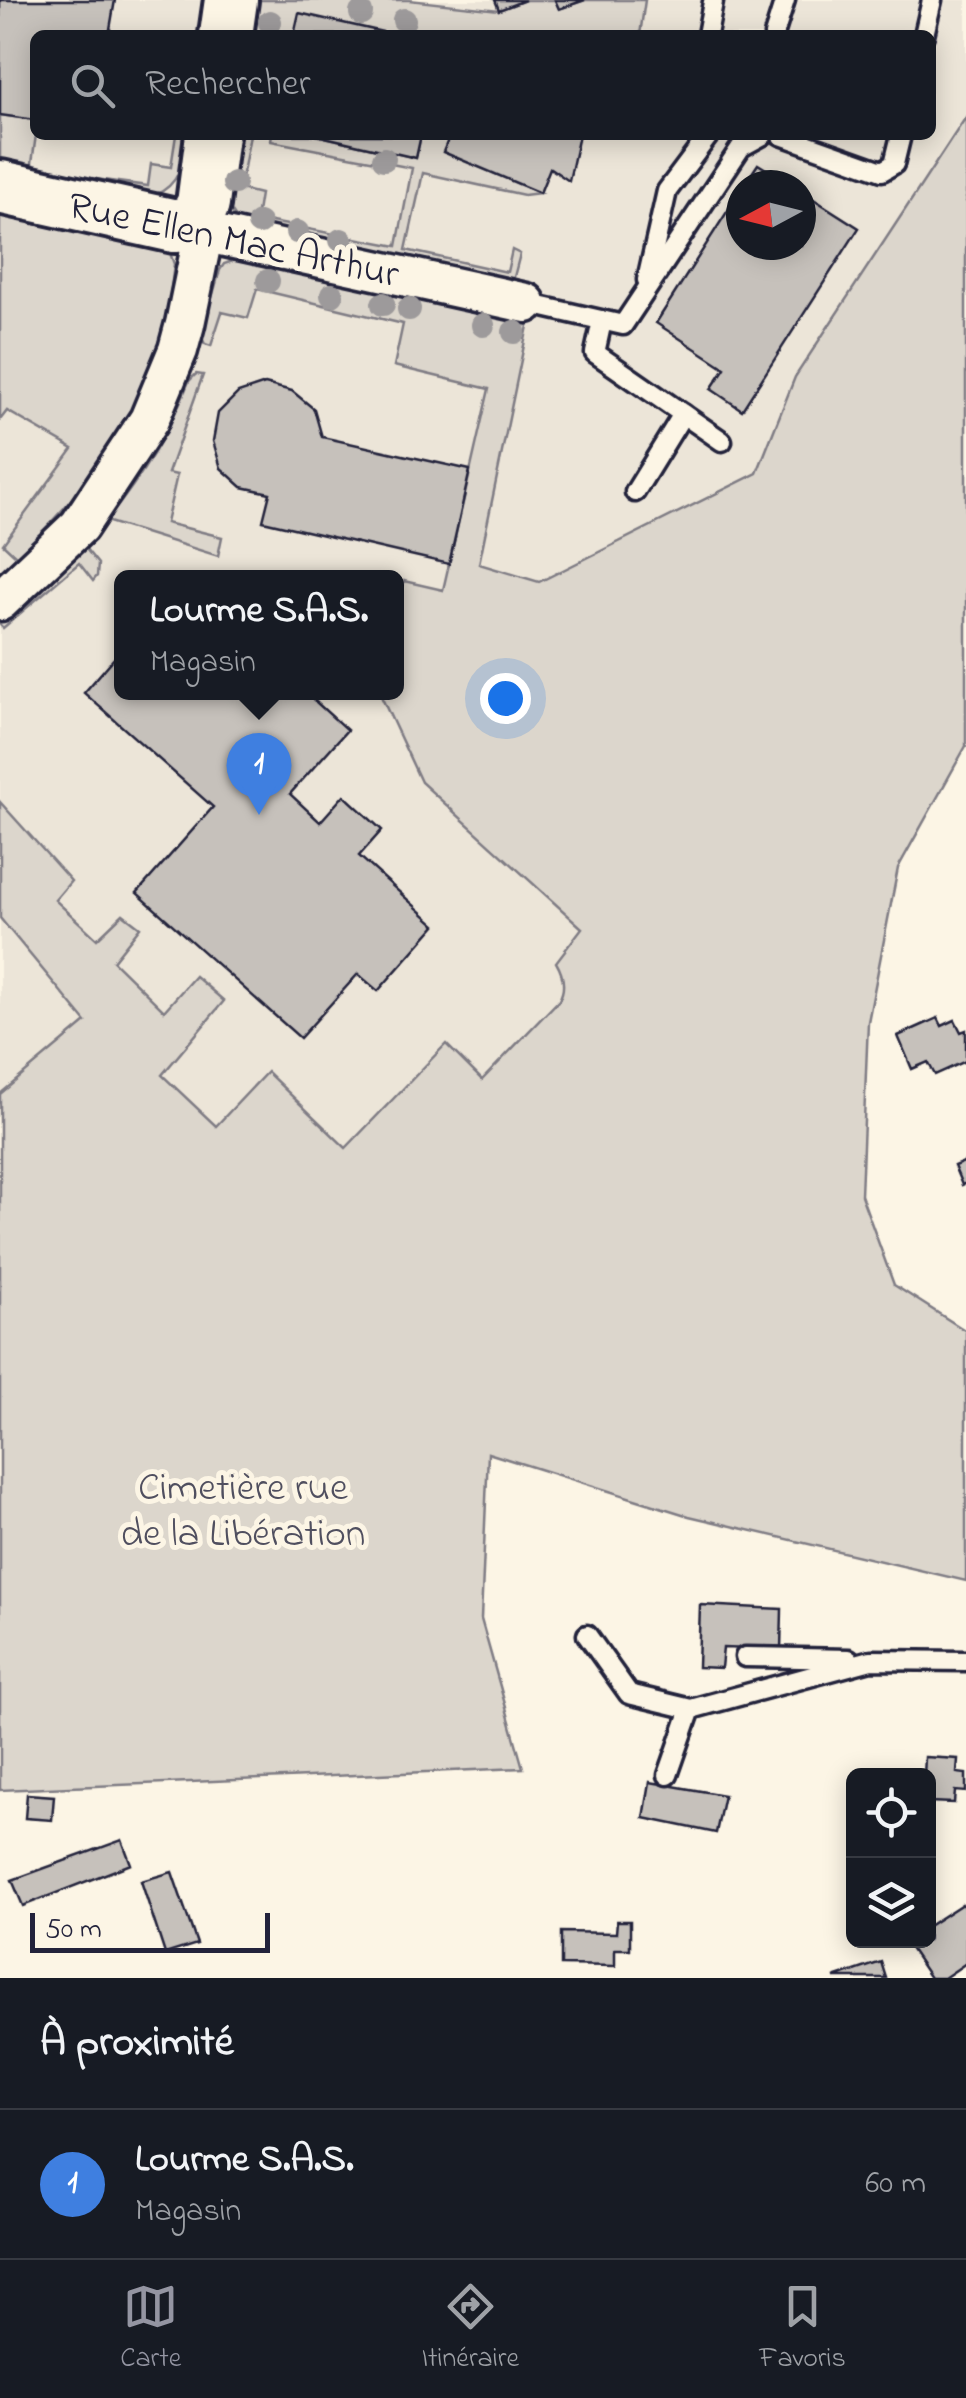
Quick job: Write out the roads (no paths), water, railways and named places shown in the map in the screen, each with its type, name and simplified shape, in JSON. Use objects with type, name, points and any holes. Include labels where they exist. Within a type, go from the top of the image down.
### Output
[{"type":"street","points":[[227,30],[231,0]]},
{"type":"street","points":[[0,601],[79,526],[149,420],[185,324],[200,250],[194,221],[203,204],[211,140]]},
{"type":"street","name":"Rue Ellen Mac Arthur","points":[[0,187],[175,226],[194,221],[216,235],[526,303]]},
{"type":"lane","points":[[776,30],[785,0]]},
{"type":"lane","points":[[925,30],[932,0]]},
{"type":"lane","points":[[708,30],[712,2]]},
{"type":"lane","points":[[644,295],[668,191],[704,140]]},
{"type":"lane","points":[[526,303],[622,326],[741,148],[755,140]]},
{"type":"lane","points":[[795,140],[882,171],[894,164],[900,140]]},
{"type":"lane","points":[[602,321],[595,353],[722,441]]},
{"type":"lane","points":[[635,492],[683,414]]},
{"type":"lane","points":[[587,1635],[629,1694],[691,1709],[871,1660]]},
{"type":"lane","points":[[744,1656],[966,1661]]},
{"type":"lane","points":[[668,1775],[691,1709]]},
{"type":"place","name":"Lourme S.A.S.","points":[[259,815]]},
{"type":"park label","name":"Cimetière rue de la Libération","points":[[243,1508]]}]
